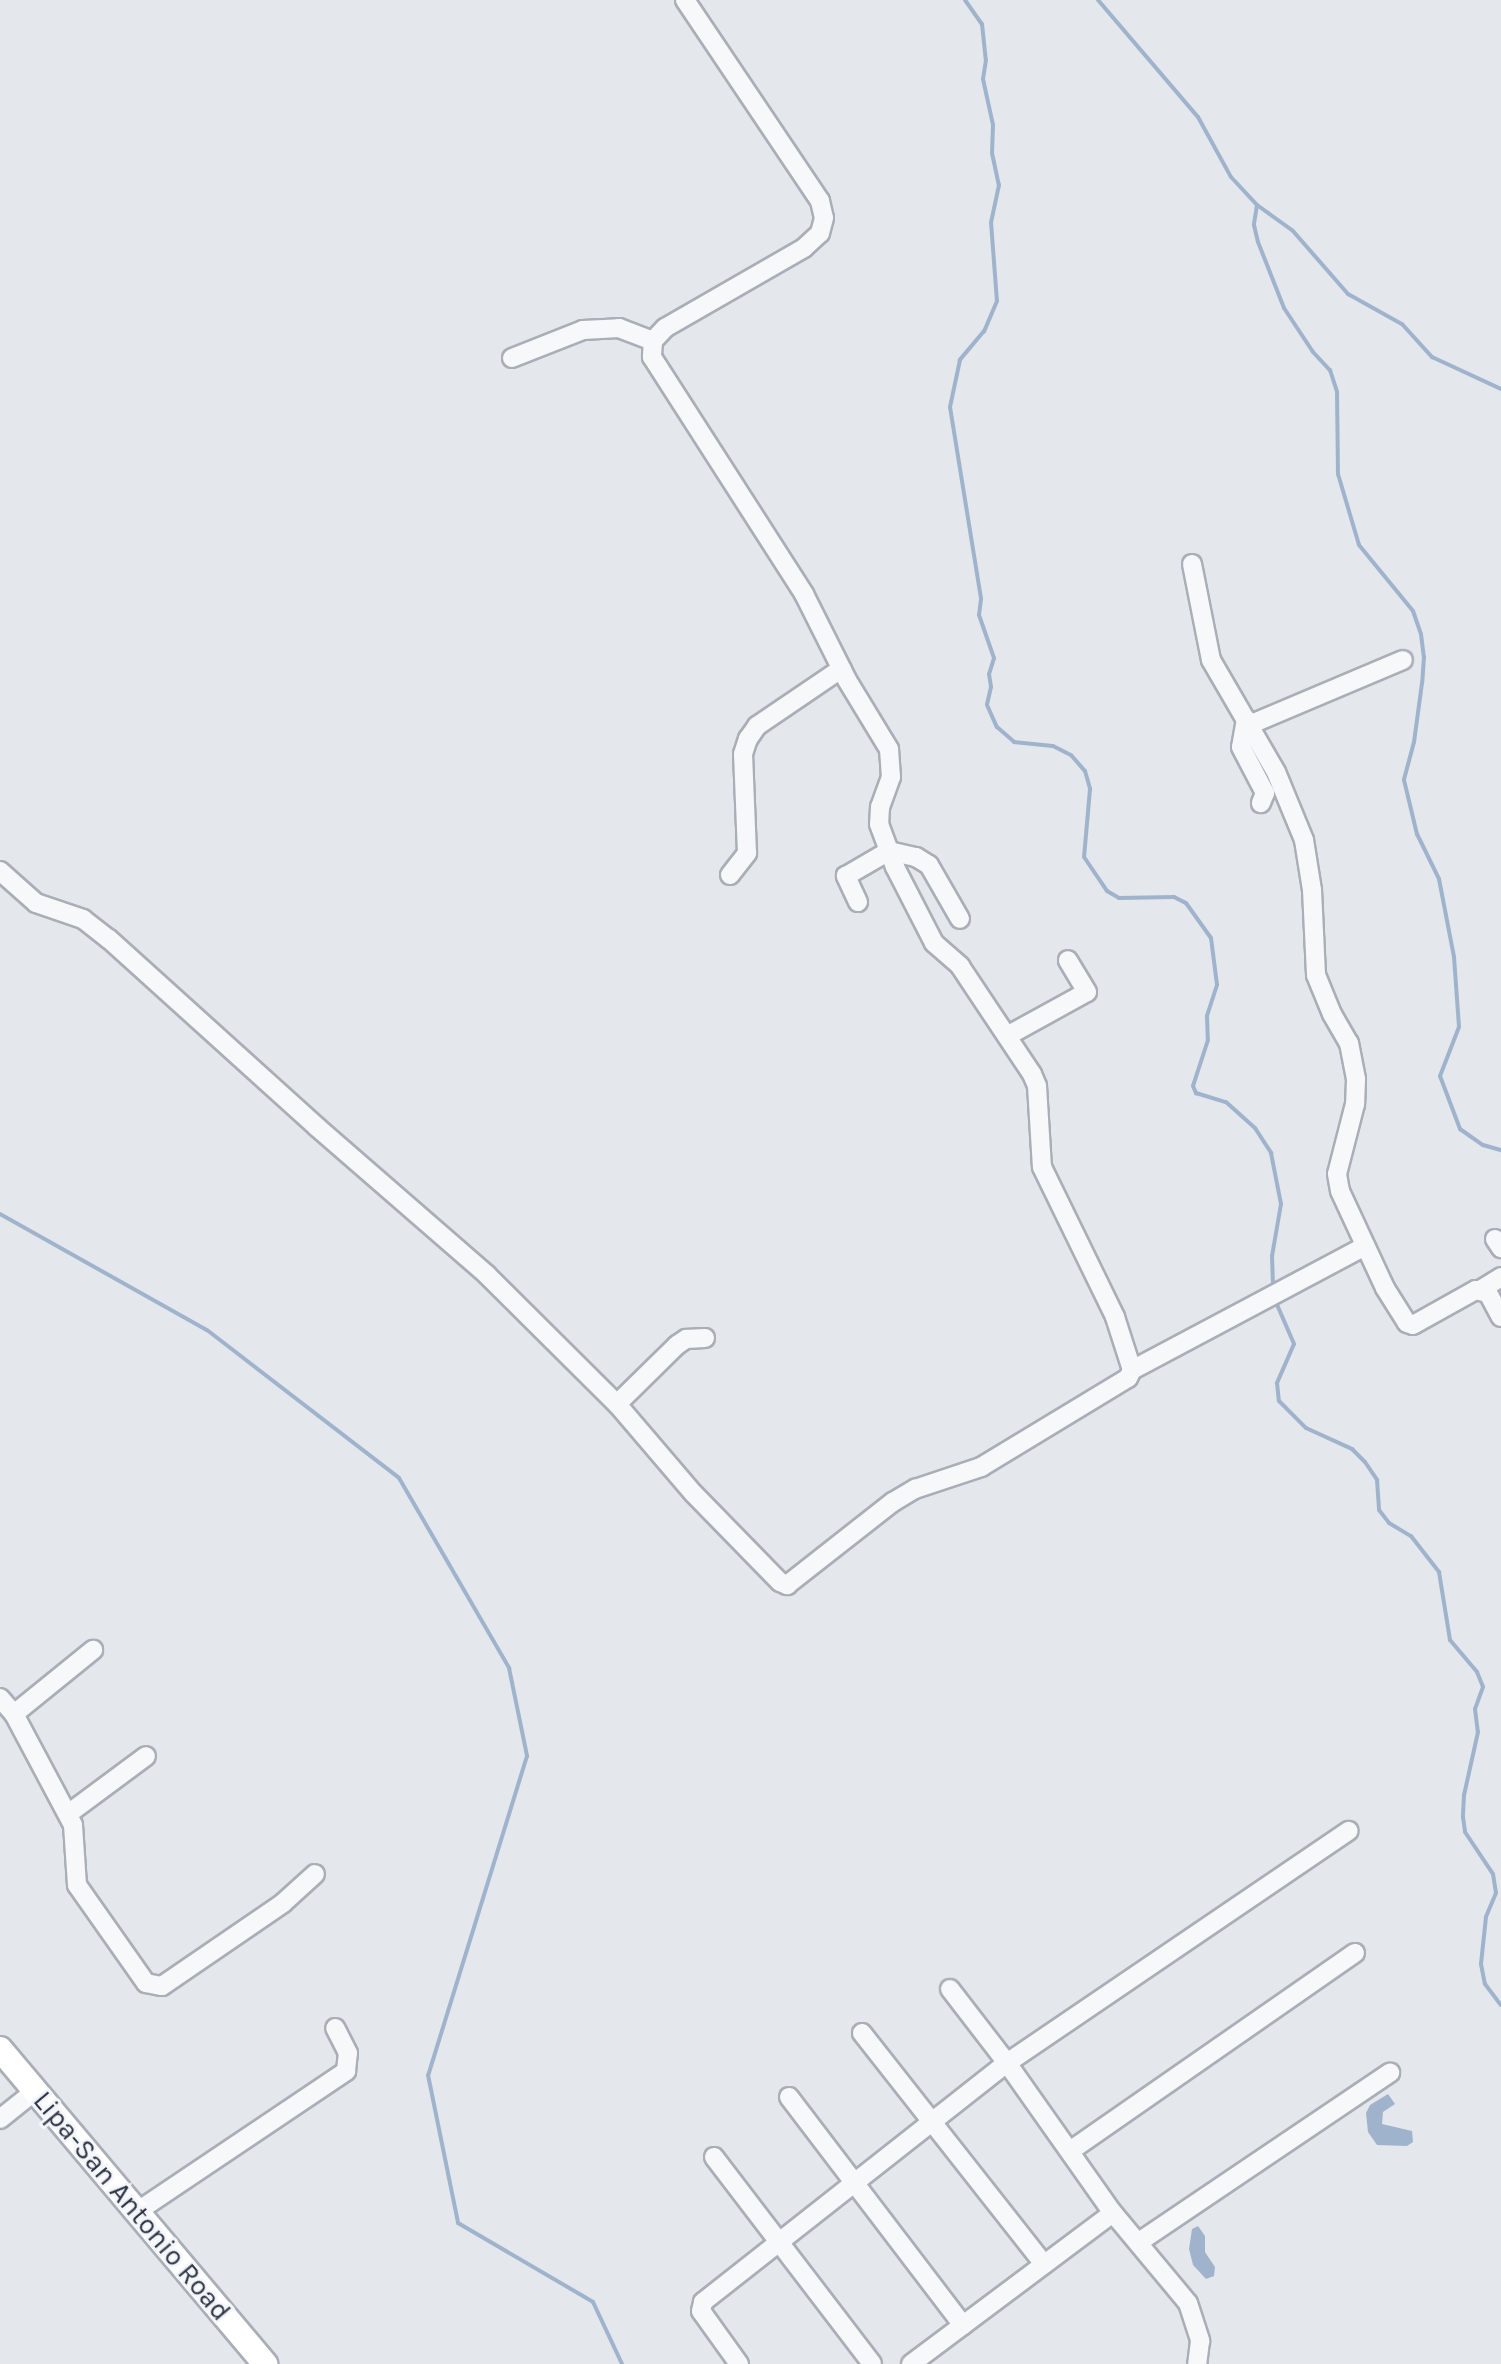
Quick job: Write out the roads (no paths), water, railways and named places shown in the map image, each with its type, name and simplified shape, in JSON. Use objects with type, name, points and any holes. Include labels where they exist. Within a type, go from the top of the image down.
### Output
[{"type":"main road","name":"Lipa-San Antonio Road","points":[[0,2049],[265,2364]]},
{"type":"street","points":[[685,0],[820,201],[824,218],[820,233],[804,248],[665,328],[653,341],[652,357],[658,372],[804,594],[841,669],[889,749],[891,777],[880,807],[879,824],[889,851],[915,910],[934,943],[960,966],[1037,1086],[1042,1167],[1115,1317],[1132,1370]]},
{"type":"street","points":[[512,358],[583,330],[619,328],[653,341]]},
{"type":"street","points":[[1192,564],[1211,660],[1276,772],[1304,840],[1312,890],[1316,975],[1354,1060],[1355,1104],[1337,1174],[1340,1191],[1385,1288],[1410,1325],[1501,1277]]},
{"type":"street","points":[[1248,722],[1403,660]]},
{"type":"street","points":[[730,875],[747,853],[743,754],[748,739],[757,726],[841,669]]},
{"type":"street","points":[[1248,722],[1241,747],[1265,793],[1261,803]]},
{"type":"street","points":[[858,902],[846,876],[889,851],[916,857],[929,865],[960,919]]},
{"type":"street","points":[[0,871],[36,903],[83,919],[109,939],[487,1275],[617,1404],[694,1494],[780,1582],[787,1585],[893,1502],[915,1489],[981,1467],[1128,1378],[1132,1370],[1365,1246]]},
{"type":"street","points":[[1007,1036],[1087,992],[1068,960]]},
{"type":"street","points":[[1482,1289],[1501,1317]]},
{"type":"street","points":[[617,1404],[677,1345],[686,1339],[705,1338]]},
{"type":"street","points":[[14,1714],[93,1650]]},
{"type":"street","points":[[0,1698],[14,1714],[68,1814],[75,1833],[77,1885],[146,1983],[162,1986],[283,1903],[315,1874]]},
{"type":"street","points":[[68,1814],[146,1756]]},
{"type":"street","points":[[739,2364],[701,2307],[778,2241],[1007,2063],[1349,1831]]},
{"type":"street","points":[[1070,2151],[1355,1953]]},
{"type":"street","points":[[950,1989],[1007,2063],[1113,2213],[1188,2303],[1200,2341],[1197,2364]]},
{"type":"street","points":[[138,2211],[346,2071],[348,2053],[335,2028]]},
{"type":"street","points":[[862,2033],[1044,2264]]},
{"type":"street","points":[[1139,2242],[1390,2073]]},
{"type":"street","points":[[0,2119],[35,2091]]},
{"type":"street","points":[[789,2097],[963,2325]]},
{"type":"street","points":[[714,2157],[872,2364]]},
{"type":"street","points":[[911,2364],[1113,2213]]},
{"type":"water","points":[[1388,2094],[1395,2104],[1383,2112],[1382,2124],[1412,2131],[1413,2142],[1407,2146],[1377,2145],[1368,2132],[1366,2113],[1370,2105]]},
{"type":"water","points":[[1198,2226],[1205,2236],[1205,2252],[1215,2267],[1214,2276],[1206,2279],[1193,2265],[1189,2249],[1192,2229]]},
{"type":"waterway","points":[[965,0],[982,24],[986,60],[983,79],[993,125],[992,153],[999,185],[991,222],[997,301],[984,331],[960,360],[950,407],[981,599],[979,615],[994,658],[989,674],[991,687],[987,705],[997,727],[1014,742],[1053,746],[1071,755],[1085,771],[1090,789],[1084,857],[1107,891],[1119,898],[1174,897],[1186,903],[1211,938],[1217,985],[1207,1016],[1208,1040],[1193,1086],[1196,1093],[1226,1102],[1255,1128],[1271,1153],[1281,1204],[1272,1256],[1273,1287]]},
{"type":"waterway","points":[[1098,0],[1198,117],[1231,177],[1257,205],[1293,231],[1348,294],[1402,324],[1432,357],[1501,389]]},
{"type":"waterway","points":[[1257,205],[1254,225],[1258,242],[1284,308],[1313,352],[1330,370],[1337,392],[1338,474],[1359,545],[1413,611],[1421,634],[1424,657],[1422,683],[1414,742],[1404,780],[1417,834],[1439,879],[1454,957],[1459,1027],[1440,1076],[1460,1129],[1483,1145],[1501,1150]]},
{"type":"waterway","points":[[0,1214],[207,1330],[399,1478],[509,1668],[527,1756],[428,2075],[458,2223],[593,2302],[622,2364]]},
{"type":"waterway","points":[[1275,1300],[1294,1344],[1277,1383],[1279,1401],[1306,1428],[1352,1449],[1365,1462],[1377,1480],[1379,1510],[1389,1523],[1411,1536],[1439,1572],[1450,1640],[1477,1672],[1483,1687],[1475,1709],[1478,1732],[1464,1795],[1463,1817],[1465,1832],[1493,1874],[1496,1893],[1486,1917],[1481,1964],[1485,1984],[1501,2005]]}]
